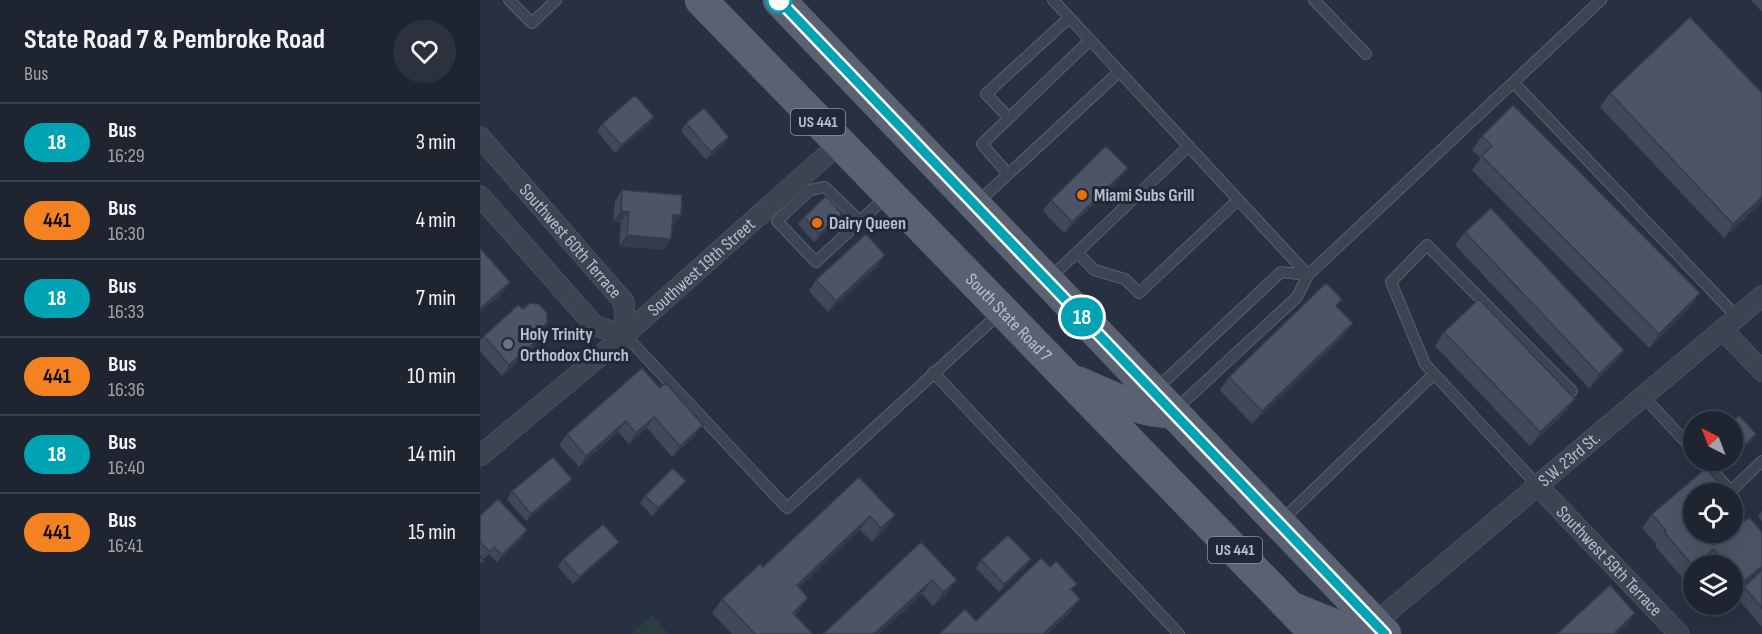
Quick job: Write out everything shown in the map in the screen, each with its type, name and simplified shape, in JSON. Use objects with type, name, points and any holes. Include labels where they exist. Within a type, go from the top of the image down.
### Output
[{"type":"main road","name":"South State Road 7","points":[[701,0],[1316,634]]},
{"type":"main road","name":"US 441","points":[[779,0],[1380,629]]},
{"type":"main road","points":[[1067,378],[1154,412],[1163,402]]},
{"type":"main road","points":[[1290,607],[1339,627],[1380,629]]},
{"type":"street","name":"Southwest 19th Street","points":[[480,456],[784,204],[839,144]]},
{"type":"street","name":"Southwest 60th Terrace","points":[[480,196],[595,326],[625,335],[624,302],[483,147]]},
{"type":"street","name":"S.W. 23rd St.","points":[[1380,629],[1539,487],[1762,296]]},
{"type":"street","points":[[1729,323],[1762,371]]},
{"type":"street","name":"Southwest 59th Terrace","points":[[1539,487],[1677,634]]},
{"type":"lane","points":[[508,0],[521,4],[532,23],[556,0]]},
{"type":"lane","points":[[1053,0],[1308,274]]},
{"type":"lane","points":[[1314,0],[1366,54]]},
{"type":"lane","points":[[1163,402],[1297,297],[1308,274],[1601,0]]},
{"type":"lane","points":[[1009,118],[986,94],[1070,18]]},
{"type":"lane","points":[[1008,174],[982,144],[1090,40]]},
{"type":"lane","points":[[975,204],[1119,72]]},
{"type":"lane","points":[[1514,83],[1729,323]]},
{"type":"lane","points":[[1048,280],[1189,146]]},
{"type":"lane","points":[[860,221],[825,187],[810,190],[784,204],[777,221],[816,262],[888,195]]},
{"type":"lane","points":[[1077,252],[1094,270],[1125,279],[1139,293],[1238,200]]},
{"type":"lane","points":[[1539,487],[1425,364],[1391,282],[1427,245],[1572,391]]},
{"type":"lane","points":[[1163,402],[1281,272],[1308,274]]},
{"type":"lane","points":[[625,335],[787,508],[1002,311]]},
{"type":"lane","points":[[933,372],[1179,634]]},
{"type":"lane","points":[[1280,522],[1434,374]]},
{"type":"lane","points":[[1644,397],[1683,439]]},
{"type":"lane","points":[[1712,471],[1731,491],[1762,461]]},
{"type":"green space","points":[[652,615],[669,634],[631,634]]},
{"type":"building","points":[[1690,17],[1762,93],[1762,197],[1733,224],[1610,93]]},
{"type":"building","points":[[635,95],[654,117],[621,145],[602,124]]},
{"type":"building","points":[[1513,105],[1700,293],[1659,334],[1482,156],[1492,146],[1482,136]]},
{"type":"building","points":[[704,108],[729,137],[711,152],[686,123]]},
{"type":"building","name":"Miami Subs Grill","points":[[1106,146],[1128,168],[1072,222],[1051,200]]},
{"type":"building","points":[[622,190],[682,195],[681,215],[673,215],[671,239],[627,235],[629,212],[621,211]]},
{"type":"building","name":"Dairy Queen","points":[[826,196],[842,214],[819,234],[804,217]]},
{"type":"building","points":[[1491,208],[1624,350],[1599,374],[1465,232]]},
{"type":"building","points":[[866,234],[885,255],[836,301],[816,280]]},
{"type":"building","points":[[480,248],[510,282],[480,309]]},
{"type":"building","points":[[1326,283],[1342,299],[1336,306],[1353,323],[1262,411],[1229,377]]},
{"type":"building","points":[[1479,299],[1575,399],[1540,432],[1444,332]]},
{"type":"building","name":"Holy Trinity Orthodox Church","points":[[530,303],[539,304],[547,313],[547,323],[540,329],[544,334],[509,365],[484,336],[518,305],[523,309]]},
{"type":"building","points":[[642,368],[660,388],[666,383],[703,425],[680,446],[654,417],[636,433],[626,421],[586,456],[567,434]]},
{"type":"building","points":[[1743,419],[1756,434],[1743,446]]},
{"type":"building","points":[[553,457],[572,479],[531,514],[512,491]]},
{"type":"building","points":[[673,468],[686,481],[658,508],[645,496]]},
{"type":"building","points":[[1702,471],[1709,471],[1719,483],[1688,483]]},
{"type":"building","points":[[859,477],[895,515],[881,528],[870,516],[797,585],[808,598],[793,613],[813,634],[755,634],[722,599],[760,564],[763,567]]},
{"type":"building","points":[[1683,488],[1683,543],[1743,543],[1743,519],[1745,521],[1749,517],[1762,532],[1762,566],[1743,582],[1743,555],[1719,555],[1714,549],[1707,555],[1684,555],[1652,514]]},
{"type":"building","points":[[498,499],[527,530],[502,555],[494,547],[490,552],[480,542],[480,516]]},
{"type":"building","points":[[603,524],[619,542],[579,577],[563,559]]},
{"type":"building","points":[[1008,535],[1031,559],[1004,584],[981,560]]},
{"type":"building","points":[[921,542],[957,580],[943,592],[932,580],[874,634],[823,634]]},
{"type":"building","points":[[1041,558],[1050,567],[1056,561],[1077,584],[1071,589],[1080,599],[1043,634],[939,634],[965,609],[976,621]]},
{"type":"building","points":[[1762,570],[1762,608],[1744,587]]},
{"type":"building","points":[[1610,585],[1635,613],[1613,634],[1557,634]]},
{"type":"bus line","name":"18","points":[[779,0],[1385,634]]},
{"type":"place","name":"Miami Subs Grill","points":[[1082,195]]},
{"type":"place","name":"Dairy Queen","points":[[817,223]]},
{"type":"place","name":"Holy Trinity Orthodox Church","points":[[508,344]]}]
